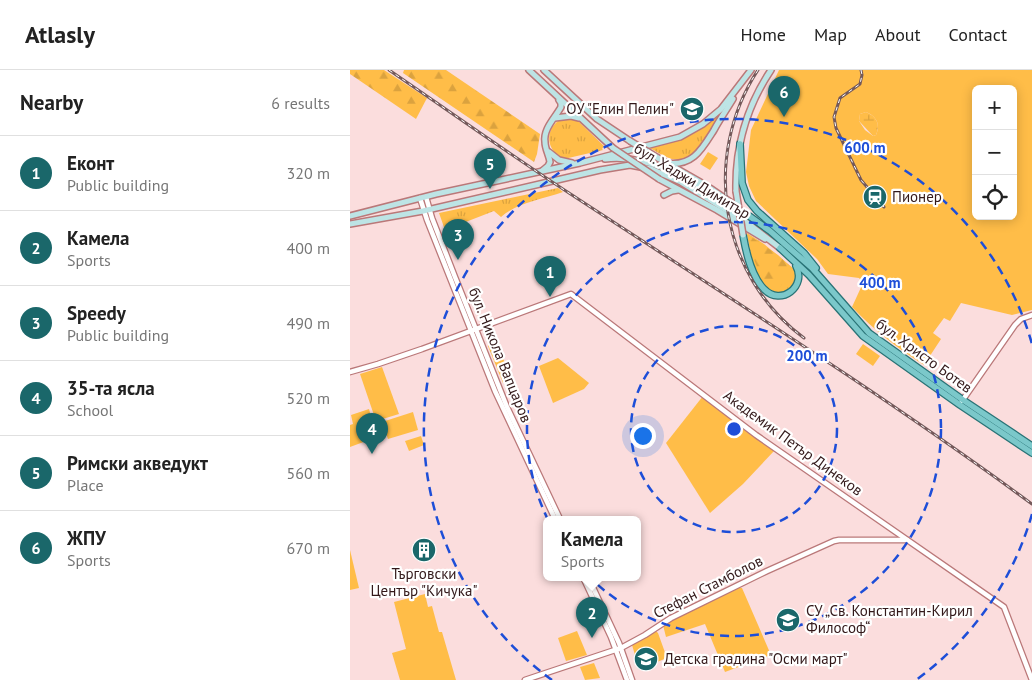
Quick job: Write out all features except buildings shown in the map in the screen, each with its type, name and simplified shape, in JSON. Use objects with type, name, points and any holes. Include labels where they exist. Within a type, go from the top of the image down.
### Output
[{"type":"main road","name":"бул. Хаджи Димитър","points":[[529,70],[613,148],[660,179],[717,210],[780,248]]},
{"type":"main road","name":"бул. Хаджи Димитър","points":[[544,70],[597,119],[666,163],[714,190],[745,214]]},
{"type":"main road","points":[[771,70],[748,113],[736,169],[736,191],[748,258],[761,286],[769,293],[779,296],[786,295],[796,286],[799,272],[788,256]]},
{"type":"main road","points":[[350,216],[666,142],[696,129],[721,109],[750,72]]},
{"type":"main road","points":[[666,163],[684,163],[699,153],[750,72]]},
{"type":"main road","points":[[540,172],[550,162],[544,141],[546,133],[561,104],[554,93]]},
{"type":"main road","points":[[555,118],[574,116],[584,121]]},
{"type":"main road","points":[[740,144],[742,183],[748,200],[757,211],[804,253],[826,282]]},
{"type":"main road","points":[[546,148],[559,160],[580,163]]},
{"type":"main road","points":[[587,161],[624,158],[660,166],[745,214]]},
{"type":"main road","points":[[350,224],[423,211],[612,168],[636,166],[651,168],[689,186],[746,222],[780,248]]},
{"type":"main road","points":[[660,179],[665,186],[664,195],[672,190],[682,191]]},
{"type":"main road","name":"бул. Христо Ботев","points":[[745,214],[787,244],[826,282],[869,333],[1032,453]]},
{"type":"main road","name":"бул. Христо Ботев","points":[[780,248],[809,275],[863,336],[961,402],[1032,446]]},
{"type":"street","name":"бул. Никола Вапцаров","points":[[423,198],[430,209],[472,330],[510,416],[559,516]]},
{"type":"street","name":"бул. Никола Вапцаров","points":[[423,198],[423,211],[506,417],[554,516]]},
{"type":"street","name":"Академик Петър Динеков","points":[[472,330],[571,294],[756,435],[1004,607],[1032,680]]},
{"type":"street","points":[[961,402],[1015,325],[1022,319],[1032,315]]},
{"type":"street","points":[[350,372],[387,361],[472,330]]},
{"type":"street","name":"Стефан Стамболов","points":[[525,680],[619,649],[671,618],[767,570],[834,541],[908,540]]},
{"type":"street","points":[[585,581],[619,649],[627,680]]},
{"type":"street","points":[[590,581],[632,680]]},
{"type":"green space","points":[[350,70],[384,70],[427,98],[416,119],[350,74]]},
{"type":"green space","points":[[404,70],[446,70],[540,134],[534,162],[403,73]]},
{"type":"green space","points":[[779,70],[1032,70],[1032,310],[1012,315],[961,303],[950,321],[944,318],[933,333],[941,339],[924,365],[886,338],[852,307],[863,283],[859,278],[828,274],[817,259],[756,201],[749,186],[746,172],[751,130]],"holes":[[[866,112],[878,124],[876,135],[873,136],[865,130],[859,121],[860,114]]]},
{"type":"green space","points":[[724,109],[699,150],[693,155],[681,160],[675,160],[650,148],[672,142],[690,134]]},
{"type":"green space","points":[[866,112],[877,121],[876,135],[873,136],[859,121],[860,114]]},
{"type":"green space","points":[[563,118],[575,118],[604,146],[603,150],[564,159],[558,155],[550,145],[549,139],[552,127]]},
{"type":"green space","points":[[708,152],[718,158],[710,170],[700,164]]},
{"type":"green space","points":[[558,188],[563,192],[514,208],[501,217],[494,211],[445,230],[439,213]]},
{"type":"green space","points":[[747,233],[764,244],[794,269],[794,281],[788,289],[778,293],[772,292],[762,282],[753,262]]},
{"type":"green space","points":[[747,234],[778,255],[793,269],[777,291],[769,289],[761,276]]},
{"type":"green space","points":[[491,334],[499,355],[502,356],[509,372],[503,383],[488,346]]},
{"type":"green space","points":[[863,344],[880,356],[873,366],[856,354]]},
{"type":"green space","points":[[558,358],[589,383],[584,389],[553,403],[539,366]]},
{"type":"green space","points":[[382,367],[399,414],[376,421],[360,374]]},
{"type":"green space","points":[[703,396],[774,451],[743,484],[710,513],[666,443]]},
{"type":"green space","points":[[369,409],[377,437],[350,447],[350,425],[353,424],[351,415]]},
{"type":"green space","points":[[413,412],[418,430],[388,439],[382,422]]},
{"type":"green space","points":[[421,436],[424,445],[409,451],[405,441]]},
{"type":"green space","points":[[350,550],[359,588],[350,590]]},
{"type":"green space","points":[[737,588],[742,588],[771,655],[725,672],[705,624],[666,637],[663,625],[675,617]]},
{"type":"green space","points":[[425,594],[428,607],[432,606],[439,632],[442,632],[456,680],[400,680],[392,653],[406,649],[394,602]]},
{"type":"green space","points":[[655,630],[658,633],[667,658],[652,664],[647,652],[635,655],[632,645]]},
{"type":"green space","points":[[577,631],[587,655],[566,661],[558,638]]},
{"type":"green space","points":[[594,663],[600,678],[585,680],[580,667]]},
{"type":"railway","points":[[389,70],[546,178],[861,384],[1032,504]]},
{"type":"railway","points":[[758,70],[740,104],[729,140],[725,177],[728,213],[738,249],[753,282],[776,312],[804,338]]},
{"type":"railway","points":[[861,70],[860,84],[840,98],[834,117],[836,128],[861,180],[884,207]]},
{"type":"place","name":"ОУ \"Елин Пелин\"","points":[[692,109]]},
{"type":"place","name":"ЖПУ","points":[[784,117]]},
{"type":"place","name":"Римски акведукт","points":[[490,189]]},
{"type":"place","name":"Пионер","points":[[875,197]]},
{"type":"place","name":"Speedy","points":[[458,260]]},
{"type":"place","name":"Еконт","points":[[550,297]]},
{"type":"place","name":"35-та ясла","points":[[372,454]]},
{"type":"place","name":"Търговски Център \"Кичука\"","points":[[424,550]]},
{"type":"place","name":"СУ „Св. Константин-Кирил Философ“","points":[[788,620]]},
{"type":"place","name":"Камела","points":[[592,638]]},
{"type":"place","name":"Детска градина \"Осми март\"","points":[[646,659]]}]
